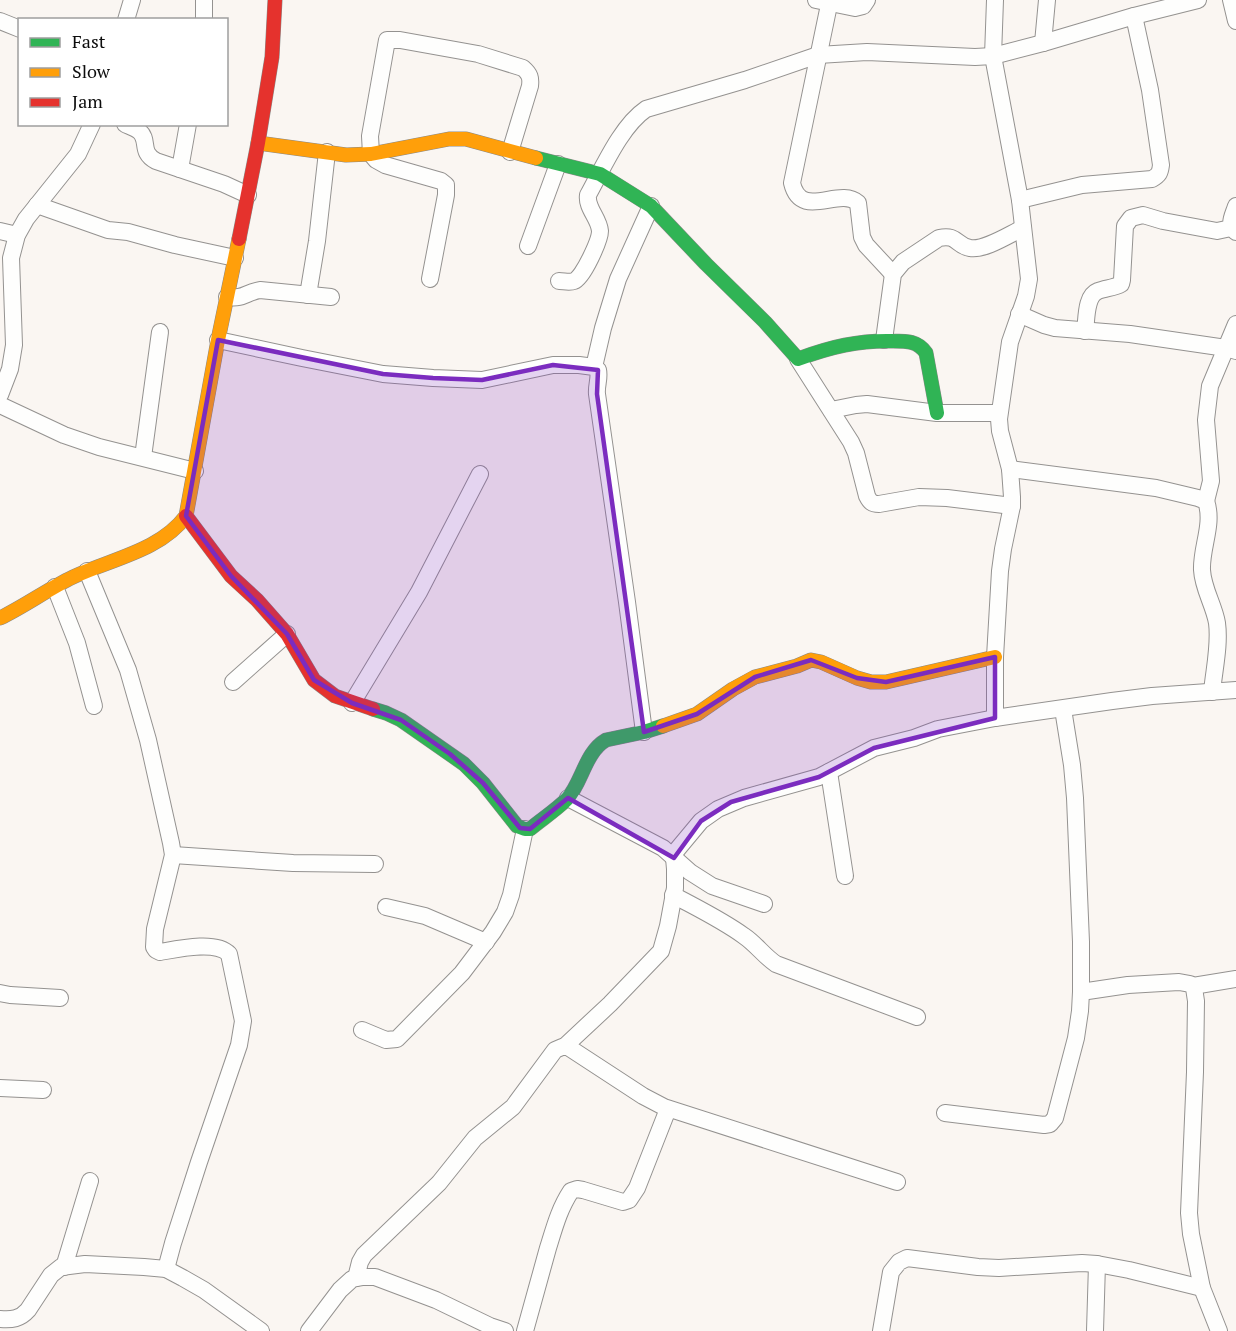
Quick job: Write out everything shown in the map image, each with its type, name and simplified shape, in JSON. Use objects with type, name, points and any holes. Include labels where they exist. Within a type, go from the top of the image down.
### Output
[{"type":"street","points":[[126,18],[131,0]]},
{"type":"street","points":[[204,0],[204,18]]},
{"type":"street","points":[[0,618],[87,571],[154,544],[180,527],[186,516],[218,340],[258,143],[272,57],[275,0]]},
{"type":"street","points":[[867,0],[863,6],[855,8],[825,1],[818,55],[792,183],[798,196],[816,202],[854,199],[858,203],[862,237],[866,245],[893,274]]},
{"type":"street","points":[[995,0],[993,56],[1020,200],[1029,279],[1026,296],[1010,342],[999,413],[1000,431],[1010,469],[1012,506],[1000,571],[995,657],[995,718]]},
{"type":"street","points":[[1043,43],[1047,0]]},
{"type":"street","points":[[560,281],[570,282],[581,276],[599,239],[599,227],[587,198],[622,135],[638,114],[646,110],[818,55],[867,52],[993,56],[1198,0]]},
{"type":"street","points":[[1231,0],[1236,21]]},
{"type":"street","points":[[1020,200],[1082,185],[1152,179],[1161,172],[1150,90],[1134,16]]},
{"type":"street","points":[[0,21],[18,28]]},
{"type":"street","points":[[430,279],[446,185],[441,181],[385,165],[371,154],[370,136],[387,40],[478,54],[523,68],[528,72],[531,79],[530,86],[510,152]]},
{"type":"street","points":[[0,395],[10,369],[7,344],[11,258],[17,235],[37,205],[78,154],[91,126]]},
{"type":"street","points":[[130,126],[142,133],[149,157],[248,195]]},
{"type":"street","points":[[180,169],[188,126]]},
{"type":"street","points":[[258,143],[346,155],[371,154],[466,139],[600,174],[651,206],[765,322],[798,359],[851,442],[870,502],[873,504],[887,503],[928,497],[1012,506]]},
{"type":"street","points":[[308,295],[327,152]]},
{"type":"street","points":[[528,246],[558,164]]},
{"type":"street","points":[[37,205],[108,230],[128,232],[235,258]]},
{"type":"street","points":[[594,367],[618,279],[651,206]]},
{"type":"street","points":[[1085,331],[1092,295],[1096,291],[1121,285],[1125,226],[1131,218],[1143,215],[1217,231],[1234,230],[1230,222],[1236,206]]},
{"type":"street","points":[[884,340],[893,274],[903,262],[939,238],[955,239],[966,248],[982,248],[1023,228]]},
{"type":"street","points":[[0,231],[17,235]]},
{"type":"street","points":[[227,297],[239,298],[260,290],[331,297]]},
{"type":"street","points":[[1019,314],[1055,328],[1130,334],[1231,349]]},
{"type":"street","points":[[1212,692],[1217,632],[1202,567],[1209,519],[1206,501],[1210,481],[1206,420],[1210,386],[1231,349],[1236,324]]},
{"type":"street","points":[[143,457],[160,332]]},
{"type":"street","points":[[218,340],[383,374],[433,378],[482,380],[554,365],[594,367],[598,370],[596,389],[644,732]]},
{"type":"street","points":[[798,359],[844,343],[872,340],[912,342],[922,346],[926,353],[937,413]]},
{"type":"street","points":[[831,410],[867,404],[937,413],[999,413]]},
{"type":"street","points":[[0,405],[73,438],[99,447],[195,471]]},
{"type":"street","points":[[1010,469],[1156,488],[1206,501]]},
{"type":"street","points":[[352,704],[419,592],[480,474]]},
{"type":"street","points":[[186,516],[231,576],[257,600],[287,634],[314,680],[335,696],[352,704],[386,713],[401,720],[450,753],[483,783],[517,826],[525,829],[530,829],[568,798],[592,754],[606,740],[644,732],[697,714],[755,677],[811,660],[857,678],[871,682],[886,682],[995,657]]},
{"type":"street","points":[[87,571],[128,670],[148,740],[171,843],[172,855],[154,929],[153,947],[159,952],[196,947],[218,948],[226,951],[229,954],[243,1021],[239,1045],[166,1269]]},
{"type":"street","points":[[55,587],[78,643],[94,706]]},
{"type":"street","points":[[233,682],[287,634]]},
{"type":"street","points":[[356,1278],[364,1255],[438,1183],[475,1138],[508,1111],[555,1050],[564,1047],[610,1004],[660,951],[668,926],[673,895],[674,858],[679,846],[692,831],[701,821],[718,809],[744,798],[819,777],[874,748],[938,729],[995,718],[1142,697],[1236,690]]},
{"type":"street","points":[[945,1113],[1035,1124],[1050,1124],[1055,1118],[1076,1038],[1081,992],[1081,932],[1075,798],[1063,709]]},
{"type":"street","points":[[829,772],[846,876]]},
{"type":"street","points":[[568,798],[663,848],[690,872],[712,886],[764,904]]},
{"type":"street","points":[[362,1030],[386,1040],[396,1039],[462,973],[505,912],[511,895],[525,829]]},
{"type":"street","points":[[172,855],[293,863],[375,864]]},
{"type":"street","points":[[673,895],[748,938],[776,964],[917,1017]]},
{"type":"street","points":[[386,907],[425,916],[486,942]]},
{"type":"street","points":[[1081,992],[1128,985],[1179,982],[1193,986],[1236,979]]},
{"type":"street","points":[[1193,986],[1196,1027],[1189,1213],[1202,1288],[1219,1331]]},
{"type":"street","points":[[0,993],[60,998]]},
{"type":"street","points":[[564,1047],[568,1047],[643,1096],[668,1109],[897,1182]]},
{"type":"street","points":[[0,1088],[43,1090]]},
{"type":"street","points":[[525,1331],[558,1217],[571,1191],[580,1189],[623,1202],[629,1200],[637,1188],[668,1109]]},
{"type":"street","points":[[64,1267],[90,1180]]},
{"type":"street","points":[[881,1331],[891,1272],[902,1260],[912,1258],[999,1268],[1097,1264],[1202,1288]]},
{"type":"street","points":[[0,1319],[12,1320],[24,1315],[51,1275],[61,1267],[85,1264],[166,1269],[204,1290],[261,1331]]},
{"type":"street","points":[[1095,1331],[1097,1264]]},
{"type":"street","points":[[309,1331],[348,1282],[356,1278],[375,1277],[436,1300],[505,1331]]},
{"type":"highlighted area","points":[[218,340],[383,374],[433,378],[482,380],[553,365],[598,370],[597,394],[644,732],[697,714],[755,677],[811,660],[857,678],[886,682],[995,657],[995,718],[874,748],[819,777],[731,802],[701,821],[674,858],[568,798],[530,829],[520,828],[483,783],[450,754],[401,720],[352,703],[314,680],[287,634],[231,576],[186,516]]},
{"type":"traffic: fast","points":[[536,158],[600,174],[651,206],[765,322],[798,359],[856,343],[903,341],[919,346],[926,353],[937,413]]},
{"type":"traffic: fast","points":[[373,709],[401,720],[464,764],[483,783],[517,826],[525,829],[530,829],[567,799],[588,760],[599,745],[606,740],[663,726]]},
{"type":"traffic: slow","points":[[258,143],[346,155],[371,154],[449,139],[466,139],[536,158]]},
{"type":"traffic: slow","points":[[0,618],[73,577],[149,546],[163,538],[186,516],[239,239]]},
{"type":"traffic: slow","points":[[663,726],[697,714],[755,677],[811,660],[857,678],[871,682],[886,682],[995,657]]},
{"type":"traffic: jam","points":[[239,239],[272,57],[275,0]]},
{"type":"traffic: jam","points":[[186,516],[231,576],[257,600],[287,634],[314,680],[335,696],[373,709]]}]
